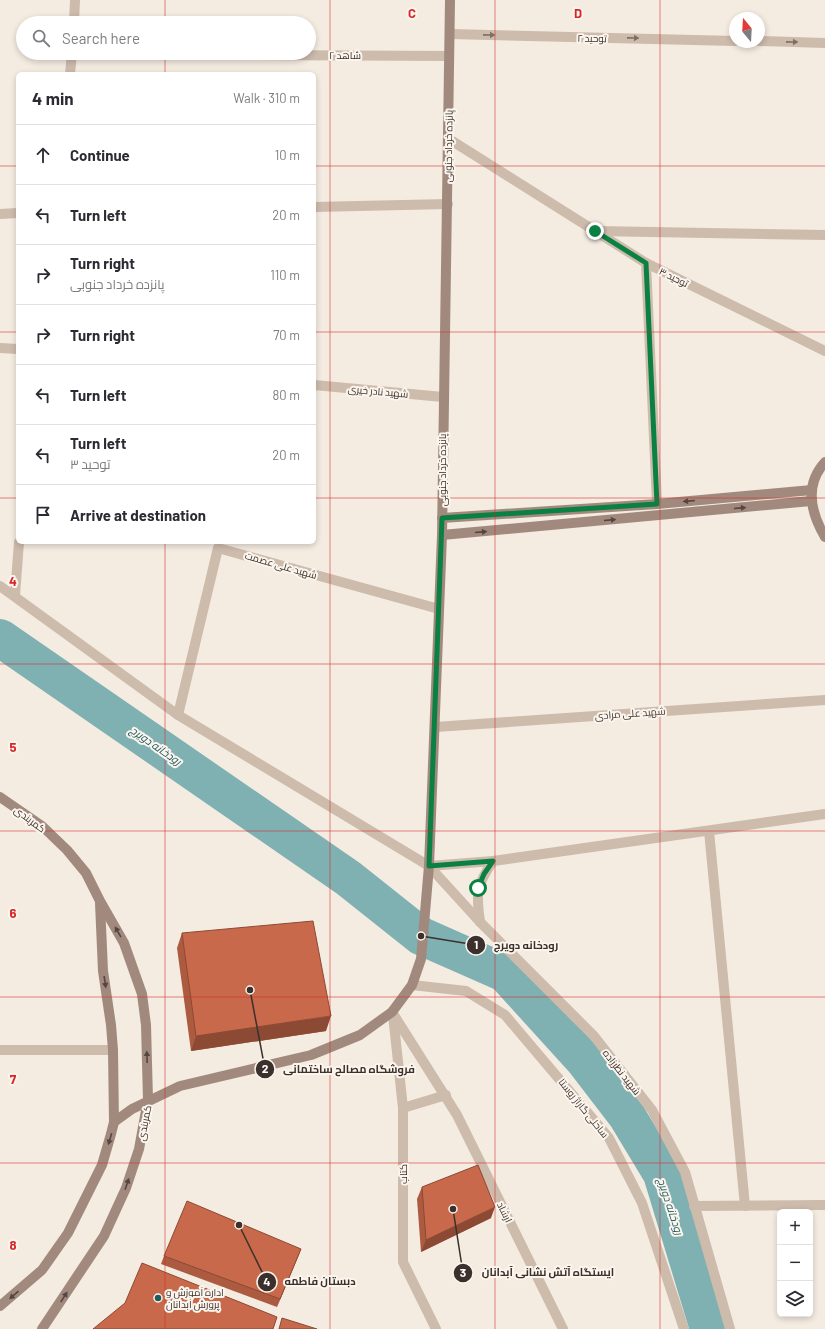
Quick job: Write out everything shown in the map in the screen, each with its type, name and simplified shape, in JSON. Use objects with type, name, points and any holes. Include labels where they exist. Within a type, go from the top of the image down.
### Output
[{"type":"main road","name":"پانزده خرداد جنوبی","points":[[114,1122],[132,1108],[180,1086],[311,1055],[360,1035],[392,1012],[412,985],[422,958],[429,866],[440,609],[448,204],[450,0]]},
{"type":"main road","points":[[825,462],[816,477],[812,490],[811,501],[815,520],[825,537]]},
{"type":"main road","points":[[442,518],[657,504],[812,490]]},
{"type":"main road","points":[[442,535],[811,501]]},
{"type":"main road","name":"کمربندی","points":[[0,797],[42,826],[67,850],[86,874],[100,902],[124,943],[142,994],[146,1025],[148,1100],[139,1149],[126,1188],[104,1236],[42,1329]]},
{"type":"main road","name":"کمربندی","points":[[0,1306],[42,1270],[68,1233],[102,1165],[114,1122],[113,1050],[103,971],[100,902]]},
{"type":"street","points":[[74,16],[75,0]]},
{"type":"street","name":"توحید ۲","points":[[450,34],[729,41]]},
{"type":"street","points":[[765,41],[825,43]]},
{"type":"street","name":"شاهد ۲","points":[[316,55],[450,56]]},
{"type":"street","points":[[70,72],[71,60]]},
{"type":"street","name":"توحید ۳","points":[[449,138],[646,263],[825,351]]},
{"type":"street","points":[[316,207],[448,204]]},
{"type":"street","points":[[0,214],[16,213]]},
{"type":"street","points":[[595,231],[825,235]]},
{"type":"street","points":[[646,263],[657,504]]},
{"type":"street","points":[[0,348],[16,348]]},
{"type":"street","name":"شهید نادر خیری","points":[[316,385],[443,397]]},
{"type":"street","points":[[14,595],[19,544]]},
{"type":"street","name":"شهید علی عصمت","points":[[178,715],[219,545],[440,609]]},
{"type":"street","name":"شهید نظرزاده","points":[[0,586],[178,715],[429,866],[480,922],[594,1036],[652,1110],[685,1172],[730,1329]]},
{"type":"street","name":"شهید علی مرادی","points":[[436,727],[825,700]]},
{"type":"street","points":[[429,866],[493,861],[825,814]]},
{"type":"street","points":[[709,831],[745,1206]]},
{"type":"street","points":[[480,922],[477,901],[478,888],[484,874],[493,861]]},
{"type":"street","name":"ساحلی گاراژ روستا","points":[[412,985],[466,991],[505,1015],[609,1138],[642,1203],[684,1329]]},
{"type":"street","name":"ارشاد","points":[[392,1012],[446,1095],[563,1329]]},
{"type":"street","name":"کتاب","points":[[392,1012],[403,1108],[403,1262],[436,1329]]},
{"type":"street","points":[[0,1050],[113,1050]]},
{"type":"street","points":[[403,1108],[446,1095]]},
{"type":"street","points":[[694,1206],[825,1205]]},
{"type":"building","points":[[313,921],[331,1016],[196,1036],[182,933]]},
{"type":"building","points":[[478,1165],[495,1207],[426,1240],[422,1187]]},
{"type":"building","points":[[187,1201],[301,1249],[280,1299],[164,1256]]},
{"type":"building","name":"اداره آموزش و پرورش آبدانان","points":[[142,1263],[277,1317],[273,1329],[93,1329],[125,1303]]},
{"type":"building","points":[[282,1318],[317,1329],[279,1329]]},
{"type":"waterway","name":"رودخانه دویرج","points":[[0,638],[348,878],[421,936],[505,973],[584,1060],[627,1116],[662,1174],[709,1329]]},
{"type":"place","name":"رودخانه دویرج","points":[[421,936]]},
{"type":"place","name":"فروشگاه مصالح ساختمانی","points":[[250,990]]},
{"type":"place","name":"ایستگاه آتش نشانی آبدانان","points":[[453,1209]]},
{"type":"place","name":"دبستان فاطمه","points":[[239,1225]]},
{"type":"place","name":"اداره آموزش و پرورش آبدانان","points":[[158,1298]]},
{"type":"route","points":[[478,888],[484,874],[493,861],[429,866],[436,727],[442,518],[657,504],[646,263],[595,231]]}]
